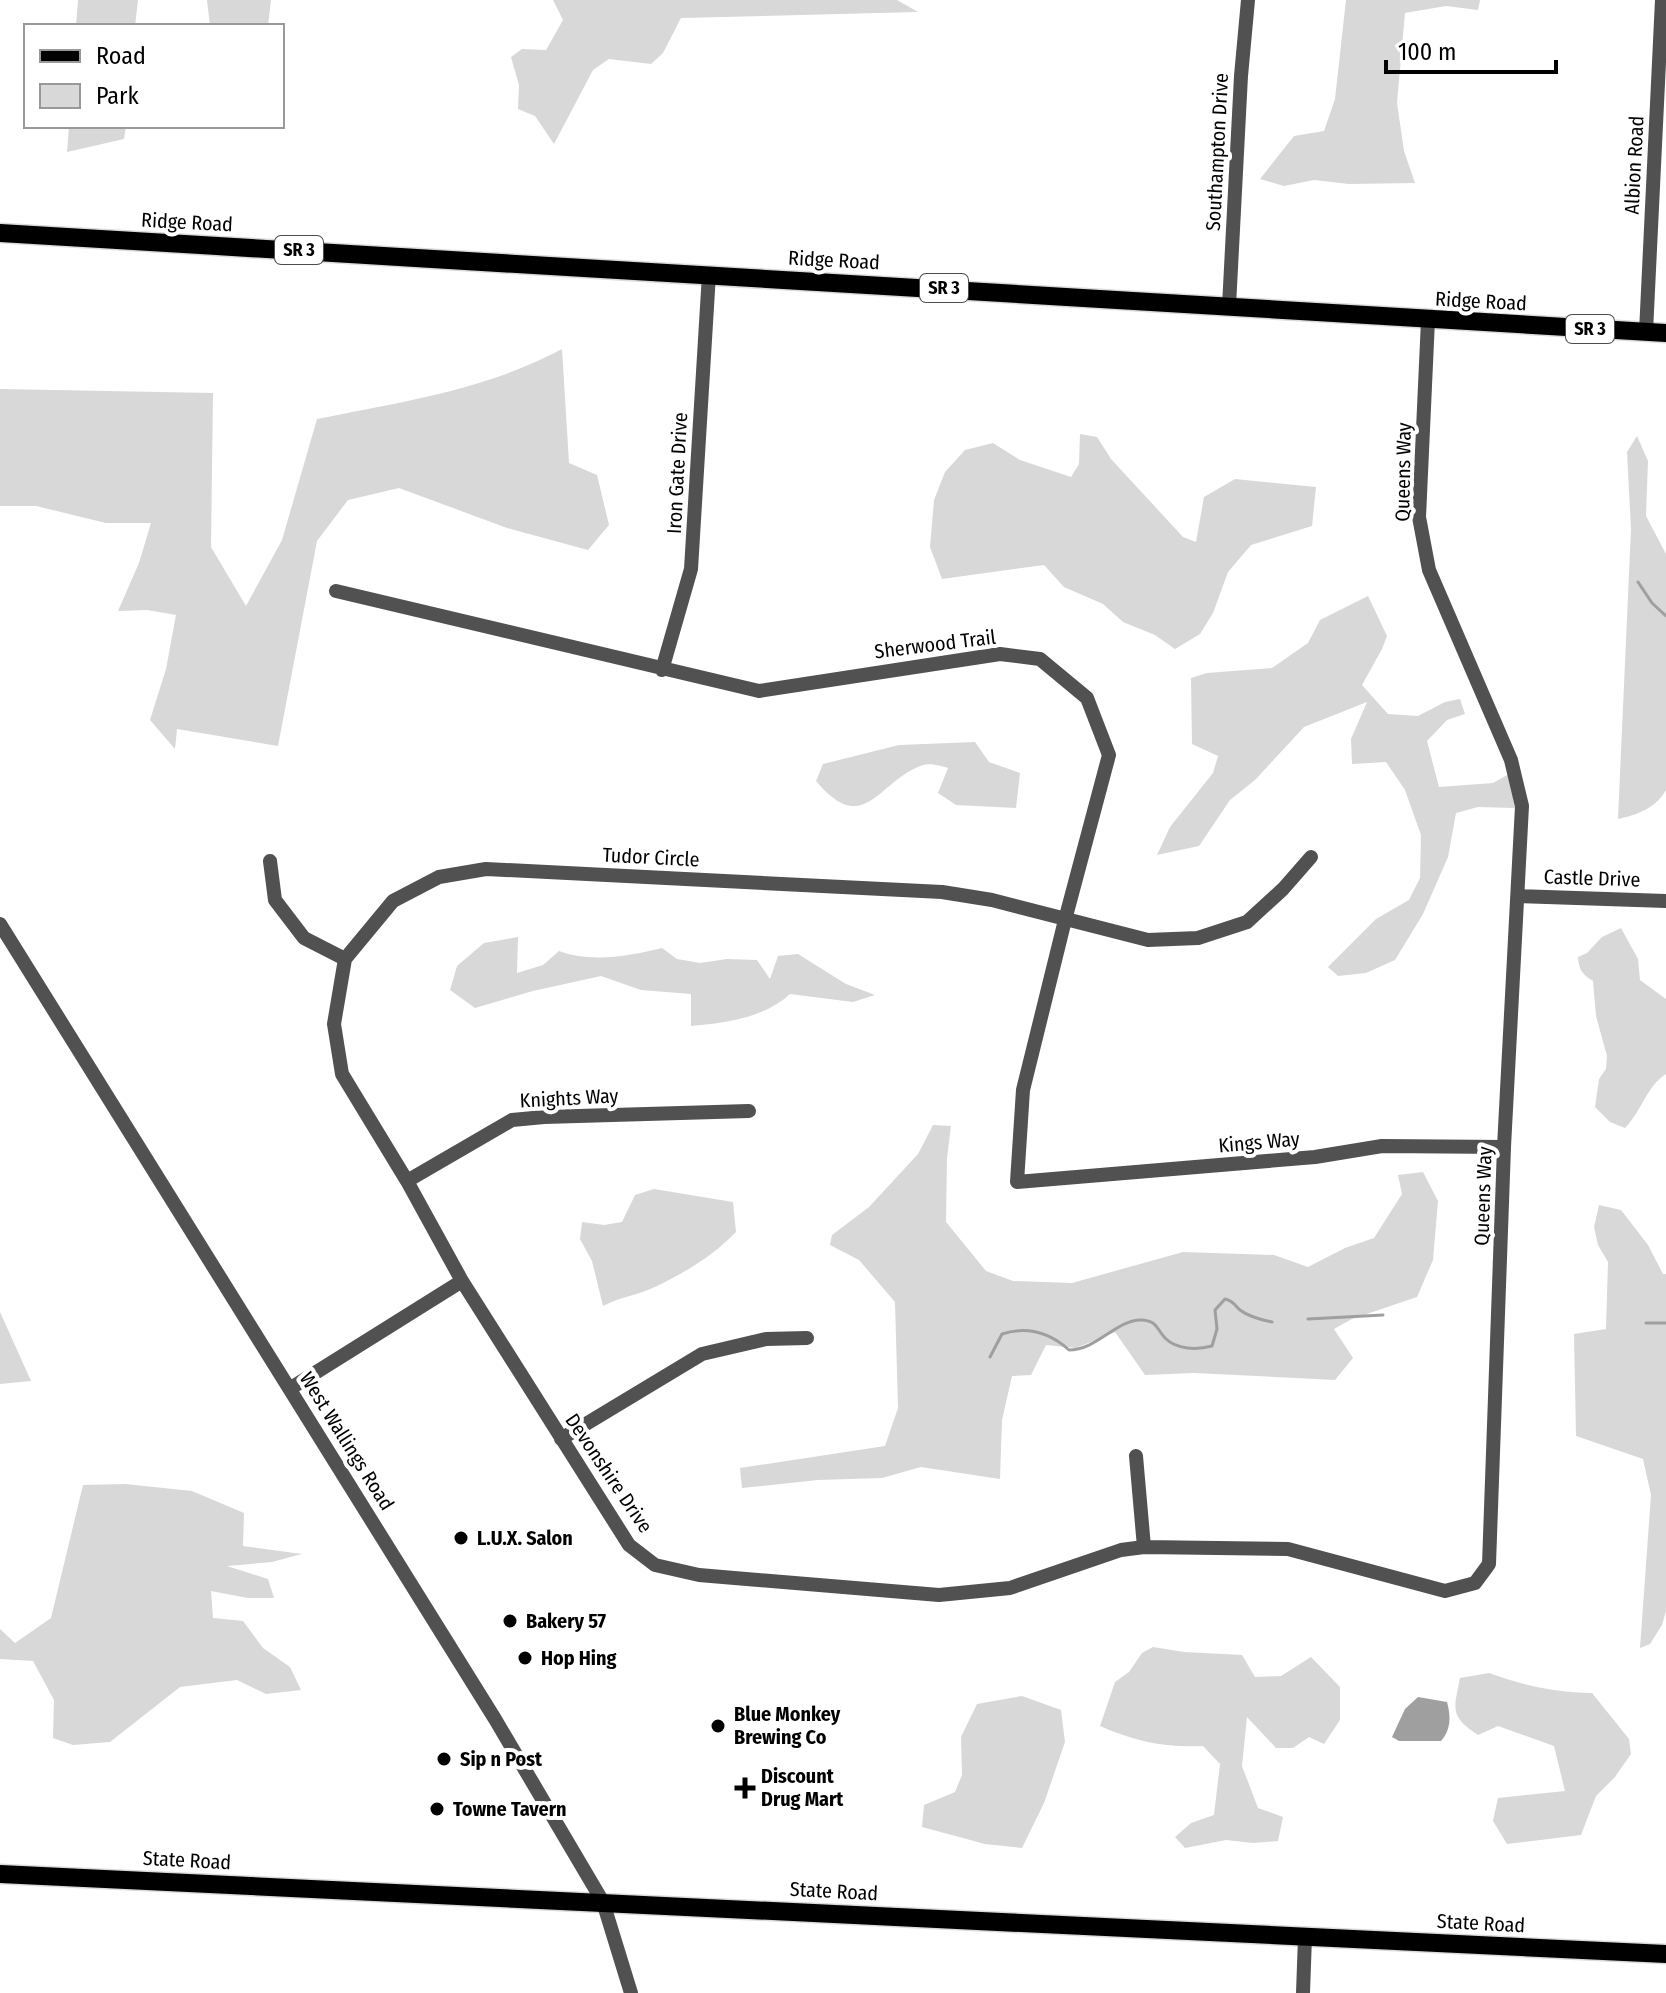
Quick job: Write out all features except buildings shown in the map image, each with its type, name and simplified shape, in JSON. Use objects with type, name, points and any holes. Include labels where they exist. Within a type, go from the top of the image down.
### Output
[{"type":"main road","name":"Ridge Road","points":[[0,233],[1666,333]]},
{"type":"main road","name":"State Road","points":[[0,1874],[1666,1954]]},
{"type":"street","name":"Southampton Drive","points":[[1229,306],[1248,0]]},
{"type":"street","name":"Albion Road","points":[[1646,332],[1662,0]]},
{"type":"street","name":"Iron Gate Drive","points":[[662,670],[691,569],[709,274]]},
{"type":"street","name":"Queens Way","points":[[983,1591],[1010,1588],[1121,1550],[1144,1547],[1288,1549],[1445,1591],[1475,1583],[1489,1564],[1504,1147],[1522,806],[1511,760],[1429,570],[1419,517],[1428,320]]},
{"type":"street","name":"Sherwood Trail","points":[[336,591],[759,691],[1000,654],[1040,659],[1087,698],[1109,755],[1023,1090],[1017,1182]]},
{"type":"street","name":"Tudor Circle","points":[[345,959],[393,901],[439,877],[486,869],[942,892],[992,900],[1148,940],[1198,938],[1247,922],[1283,889],[1311,857]]},
{"type":"street","points":[[270,861],[275,900],[304,938],[345,959],[334,1024],[342,1074],[407,1181],[462,1281],[291,1388]]},
{"type":"street","name":"Castle Drive","points":[[1518,896],[1666,901]]},
{"type":"street","name":"West Wallings Road","points":[[0,924],[495,1719],[603,1902],[631,1993]]},
{"type":"street","name":"Knights Way","points":[[407,1181],[512,1120],[749,1111]]},
{"type":"street","name":"Kings Way","points":[[1017,1182],[1315,1157],[1382,1146],[1504,1147]]},
{"type":"street","name":"Devonshire Drive","points":[[462,1281],[629,1545],[655,1565],[699,1575],[879,1592],[939,1595],[983,1591]]},
{"type":"street","points":[[561,1439],[702,1354],[766,1339],[807,1338]]},
{"type":"street","points":[[1136,1456],[1144,1547]]},
{"type":"street","points":[[1303,1993],[1305,1937]]},
{"type":"green space","points":[[78,0],[138,0],[135,24],[76,24]]},
{"type":"green space","points":[[207,0],[271,0],[268,24],[210,24]]},
{"type":"green space","points":[[553,0],[897,0],[918,12],[681,18],[663,53],[651,64],[609,59],[593,70],[554,144],[535,116],[518,109],[519,85],[511,57],[522,49],[546,50],[563,20]]},
{"type":"green space","points":[[1346,0],[1480,0],[1478,10],[1446,6],[1405,13],[1397,103],[1404,151],[1415,183],[1349,184],[1314,180],[1284,186],[1260,179],[1294,136],[1324,131],[1335,99]]},
{"type":"green space","points":[[69,128],[126,128],[124,139],[67,152]]},
{"type":"green space","points":[[562,349],[569,463],[597,475],[609,525],[588,550],[507,528],[399,488],[348,500],[317,541],[278,746],[177,729],[175,749],[150,720],[166,669],[176,615],[147,610],[118,611],[139,563],[151,523],[106,523],[36,506],[0,506],[0,389],[213,393],[211,547],[246,606],[282,540],[317,419],[473,385]]},
{"type":"green space","points":[[1080,434],[1097,437],[1111,459],[1183,537],[1196,542],[1204,497],[1235,479],[1316,487],[1312,526],[1251,545],[1228,572],[1213,613],[1200,634],[1175,649],[1155,635],[1123,622],[1103,604],[1064,587],[1044,565],[942,579],[930,547],[934,500],[945,472],[965,450],[993,443],[1020,460],[1071,477],[1079,464]]},
{"type":"green space","points":[[1637,436],[1648,461],[1646,516],[1666,554],[1666,790],[1657,802],[1645,810],[1618,819],[1631,529],[1627,452]]},
{"type":"green space","points":[[1368,596],[1387,636],[1362,685],[1388,714],[1418,716],[1445,702],[1460,699],[1465,714],[1447,720],[1427,741],[1439,787],[1493,783],[1509,774],[1515,808],[1478,807],[1456,813],[1448,857],[1423,914],[1395,960],[1366,973],[1338,976],[1328,967],[1376,919],[1409,900],[1420,878],[1421,835],[1405,790],[1386,762],[1352,764],[1351,739],[1367,702],[1304,727],[1255,780],[1230,800],[1199,846],[1157,855],[1170,827],[1213,773],[1218,756],[1192,744],[1191,678],[1207,673],[1272,668],[1308,643],[1320,620]]},
{"type":"green space","points":[[975,742],[989,762],[1020,773],[1016,808],[956,805],[938,793],[948,768],[932,765],[923,765],[907,772],[860,805],[847,805],[833,798],[816,781],[823,764],[899,745]]},
{"type":"green space","points":[[1621,928],[1638,959],[1640,980],[1666,999],[1666,1074],[1659,1079],[1625,1128],[1610,1122],[1595,1107],[1599,1079],[1606,1069],[1607,1056],[1596,1016],[1593,981],[1582,971],[1578,957],[1587,953],[1602,937]]},
{"type":"green space","points":[[518,937],[517,973],[543,965],[559,951],[597,957],[624,956],[662,948],[677,959],[700,963],[727,959],[757,960],[770,979],[778,956],[798,954],[846,984],[875,995],[853,1002],[790,994],[756,1014],[691,1026],[691,994],[641,990],[601,976],[475,1008],[450,990],[457,966],[484,943]]},
{"type":"green space","points":[[933,1125],[951,1126],[946,1222],[986,1271],[1013,1281],[1072,1283],[1183,1252],[1274,1255],[1308,1267],[1345,1248],[1374,1238],[1402,1194],[1398,1175],[1423,1172],[1438,1201],[1433,1260],[1417,1297],[1352,1319],[1334,1329],[1353,1358],[1335,1380],[1194,1373],[1145,1375],[1115,1332],[1076,1348],[1046,1345],[1031,1375],[1012,1376],[1002,1420],[1000,1479],[921,1467],[882,1478],[818,1480],[742,1488],[740,1468],[885,1446],[898,1408],[895,1302],[859,1260],[830,1245],[832,1235],[869,1207],[918,1154]]},
{"type":"green space","points":[[654,1189],[733,1202],[736,1232],[709,1256],[678,1275],[603,1306],[592,1261],[580,1239],[582,1222],[604,1225],[622,1222],[635,1195]]},
{"type":"green space","points":[[1599,1205],[1621,1210],[1648,1245],[1663,1274],[1666,1274],[1666,1611],[1662,1625],[1650,1644],[1640,1648],[1651,1495],[1643,1459],[1576,1436],[1574,1334],[1606,1329],[1608,1262],[1598,1245],[1594,1227]]},
{"type":"green space","points":[[0,1312],[31,1381],[0,1384]]},
{"type":"green space","points":[[125,1484],[192,1491],[244,1513],[243,1546],[302,1554],[272,1562],[227,1566],[268,1579],[274,1598],[248,1598],[211,1591],[213,1618],[243,1621],[263,1648],[290,1667],[301,1690],[266,1694],[237,1680],[180,1687],[110,1742],[73,1745],[53,1738],[54,1700],[33,1661],[0,1659],[0,1629],[15,1643],[51,1618],[83,1485]]},
{"type":"green space","points":[[1153,1647],[1242,1655],[1255,1677],[1281,1676],[1311,1657],[1340,1687],[1340,1720],[1324,1744],[1309,1737],[1293,1748],[1276,1748],[1247,1717],[1242,1766],[1258,1808],[1283,1817],[1278,1841],[1253,1843],[1226,1840],[1185,1848],[1175,1837],[1191,1823],[1214,1815],[1220,1764],[1203,1746],[1150,1742],[1100,1726],[1115,1682],[1129,1672],[1142,1653]]},
{"type":"green space","points":[[1489,1673],[1540,1688],[1592,1693],[1629,1739],[1631,1754],[1615,1777],[1596,1796],[1581,1835],[1507,1844],[1493,1821],[1498,1798],[1565,1791],[1554,1746],[1498,1726],[1478,1735],[1458,1717],[1455,1705],[1460,1678]]},
{"type":"green space","points":[[1022,1696],[1061,1710],[1065,1742],[1044,1803],[1022,1848],[985,1844],[922,1827],[924,1805],[955,1792],[962,1775],[961,1737],[977,1704]]},
{"type":"shaded area","points":[[1418,1697],[1447,1702],[1449,1723],[1441,1741],[1399,1741],[1392,1737],[1405,1709]]},
{"type":"waterway","points":[[1638,582],[1652,603],[1666,616]]},
{"type":"waterway","points":[[990,1357],[1002,1334],[1020,1331],[1038,1333],[1054,1339],[1069,1350],[1089,1345],[1124,1324],[1142,1320],[1153,1323],[1175,1345],[1194,1348],[1212,1346],[1217,1329],[1215,1310],[1225,1299],[1247,1315],[1272,1322]]},
{"type":"waterway","points":[[1308,1319],[1383,1315]]},
{"type":"waterway","points":[[1646,1323],[1666,1323]]},
{"type":"place","name":"L.U.X. Salon","points":[[461,1538]]},
{"type":"place","name":"Bakery 57","points":[[510,1621]]},
{"type":"place","name":"Hop Hing","points":[[525,1658]]},
{"type":"place","name":"Blue Monkey Brewing Co","points":[[718,1726]]},
{"type":"place","name":"Sip n Post","points":[[444,1759]]},
{"type":"place","name":"Discount Drug Mart","points":[[745,1788]]},
{"type":"place","name":"Towne Tavern","points":[[437,1809]]}]
